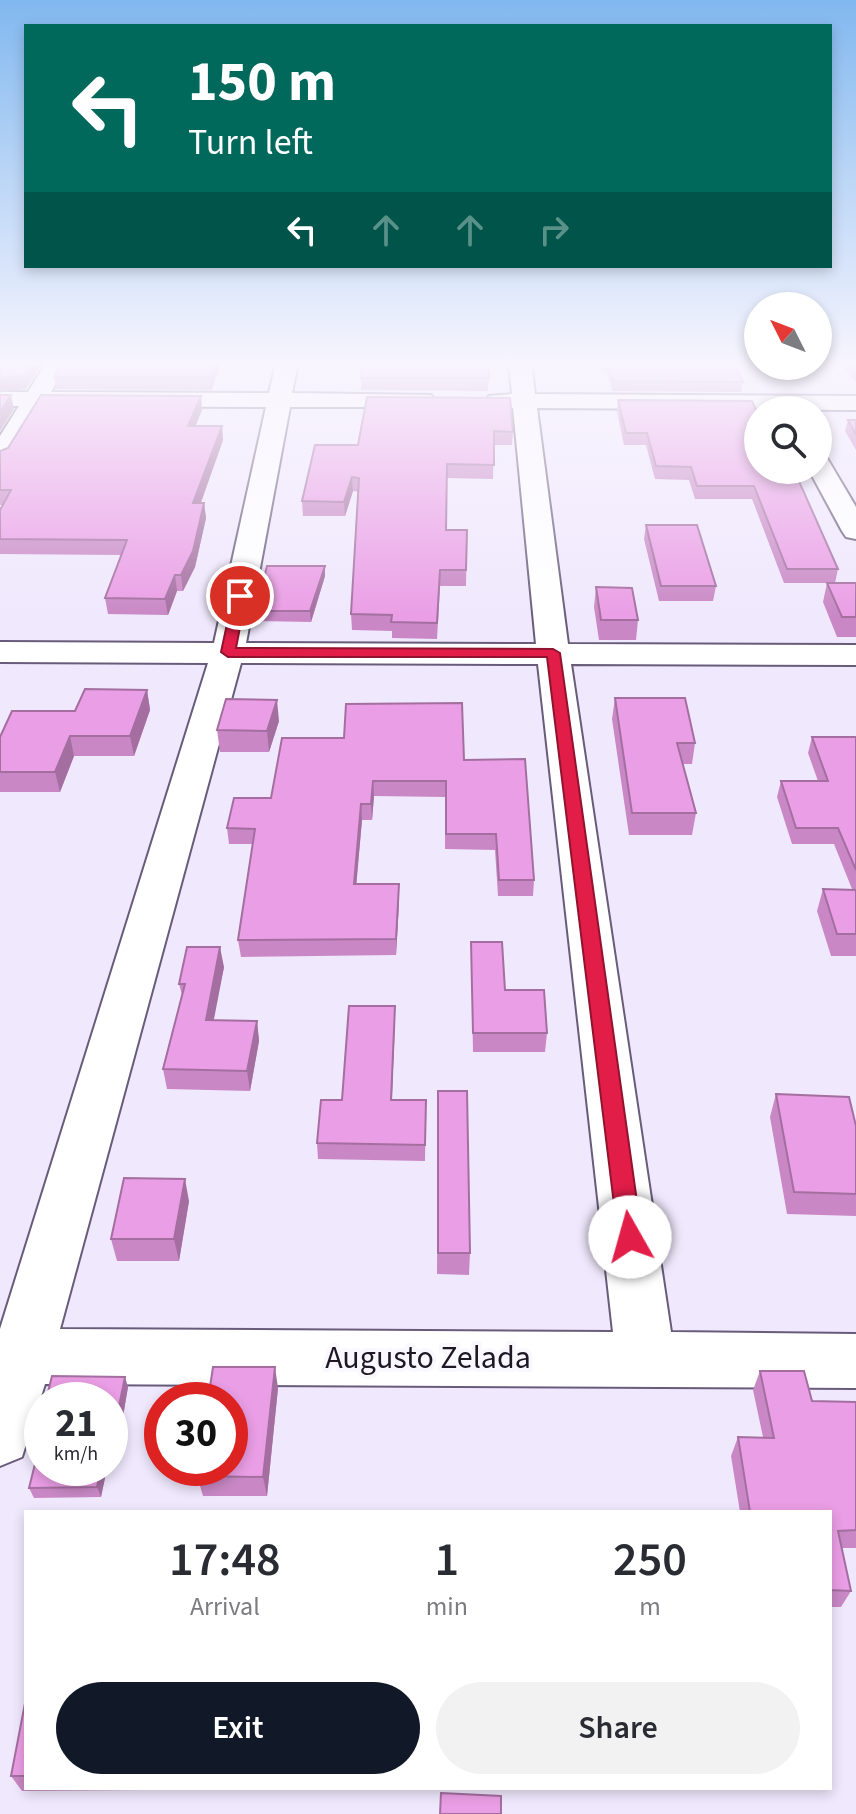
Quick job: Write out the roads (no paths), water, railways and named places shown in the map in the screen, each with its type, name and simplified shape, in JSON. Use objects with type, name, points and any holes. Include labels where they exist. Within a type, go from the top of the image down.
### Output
[{"type":"street","points":[[0,1436],[12,1356],[228,652],[270,448]]},
{"type":"street","points":[[530,448],[553,653],[646,1360]]},
{"type":"street","points":[[830,484],[856,531]]},
{"type":"street","points":[[0,652],[856,655]]},
{"type":"street","name":"Augusto Zelada","points":[[12,1356],[856,1361]]}]
